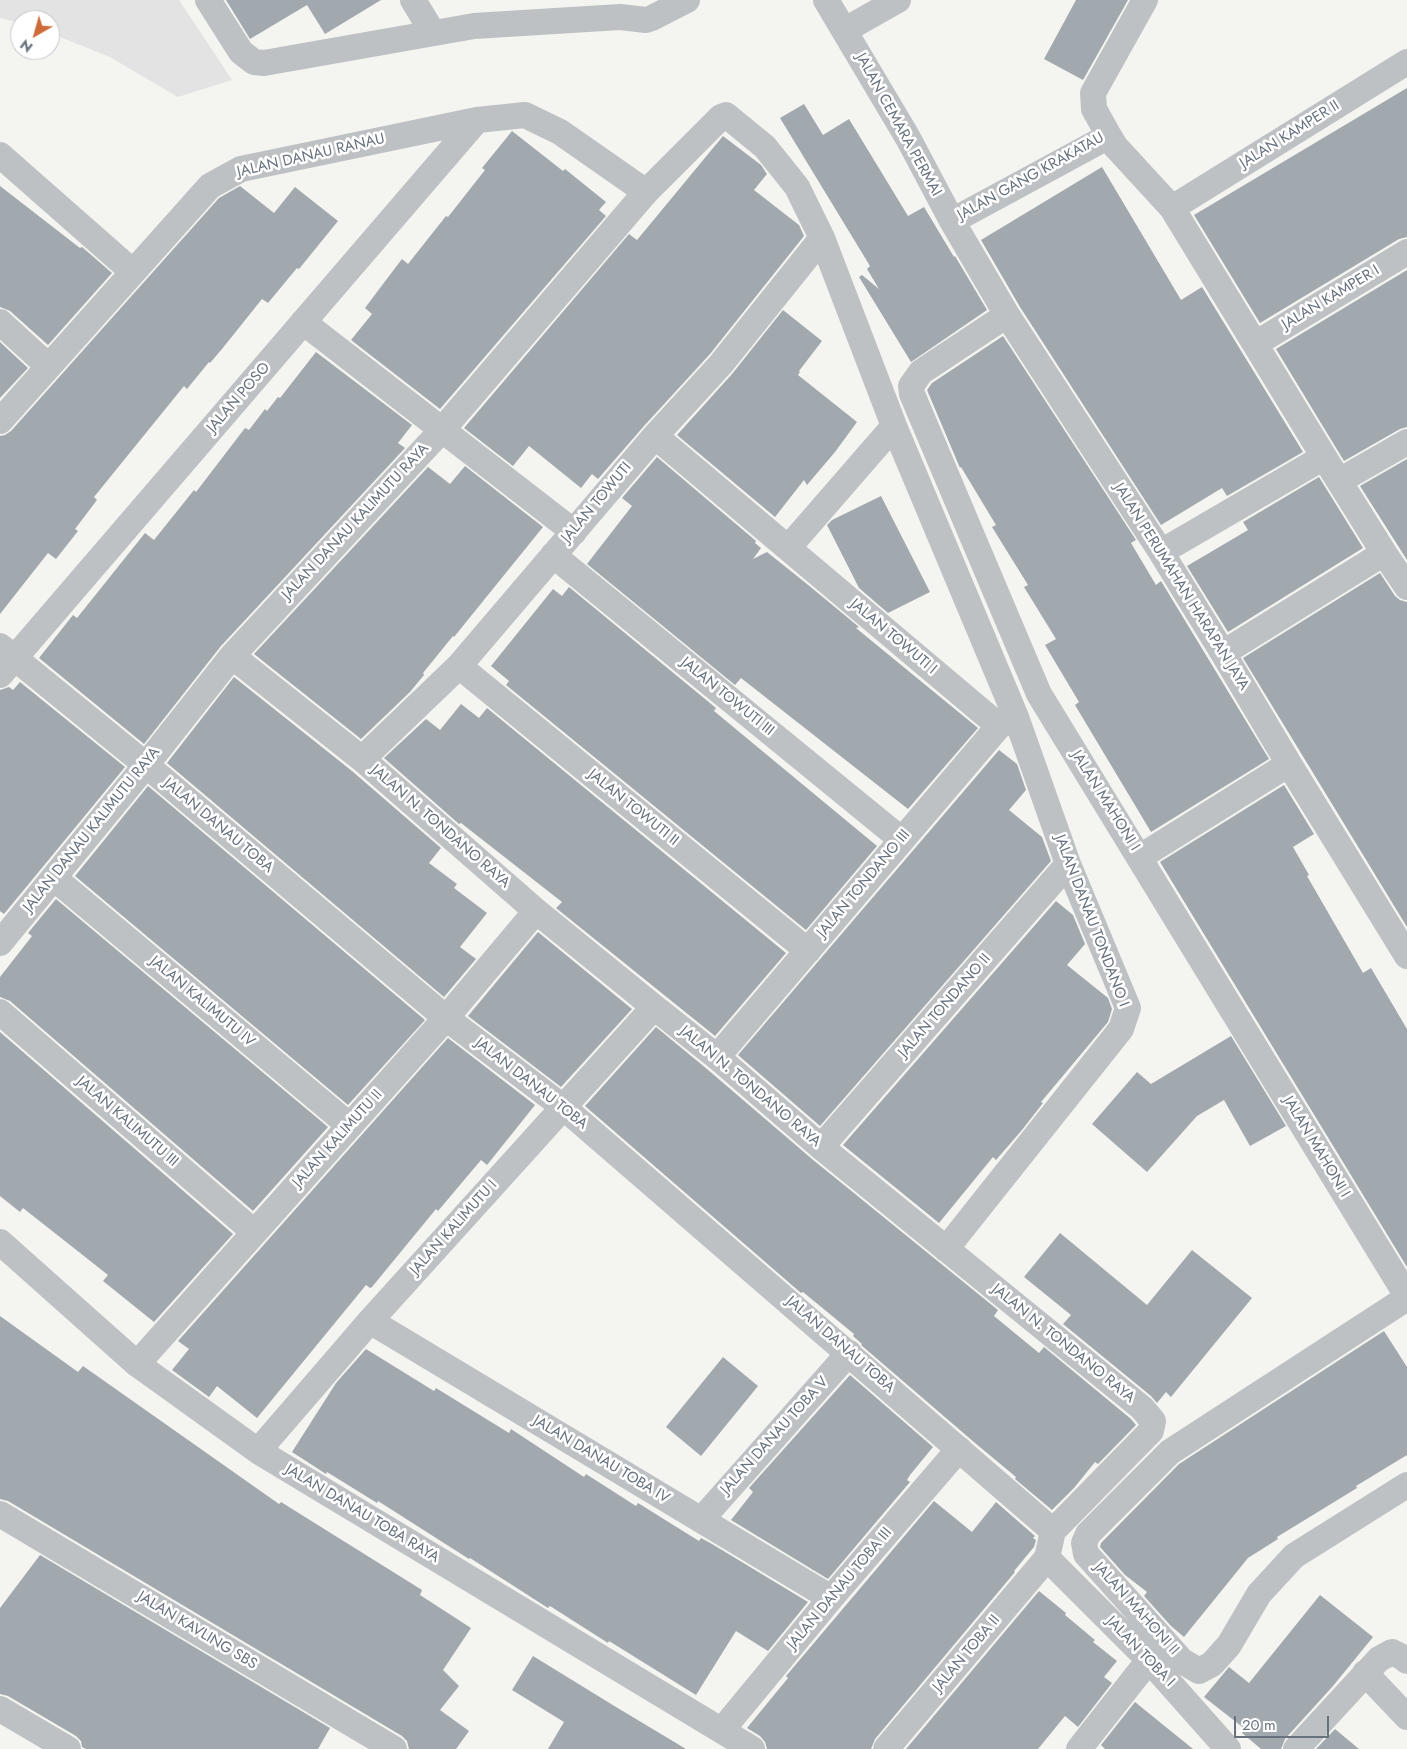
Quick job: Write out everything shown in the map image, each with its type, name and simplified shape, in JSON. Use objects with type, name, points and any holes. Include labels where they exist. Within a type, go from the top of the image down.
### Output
[{"type":"street","points":[[208,0],[242,52],[254,62],[264,63],[474,26],[615,9],[646,20],[687,0]]},
{"type":"street","points":[[413,0],[433,33]]},
{"type":"street","name":"JALAN CEMARA PERMAI","points":[[826,0],[908,138],[952,220]]},
{"type":"street","points":[[845,30],[898,0]]},
{"type":"street","name":"JALAN GANG KRAKATAU","points":[[952,220],[1109,136],[1094,109],[1093,93],[1145,0]]},
{"type":"street","name":"JALAN KAMPER II","points":[[1172,208],[1407,62]]},
{"type":"street","name":"JALAN DANAU RANAU","points":[[0,421],[210,186],[241,169],[477,120],[524,115],[560,132],[646,192]]},
{"type":"street","name":"JALAN DANAU KALIMUTU RAYA","points":[[0,943],[146,765],[232,656],[442,430],[646,192],[726,115]]},
{"type":"street","name":"JALAN DANAU TONDANO I","points":[[726,115],[765,147],[797,187],[822,238],[1007,722],[1128,1008],[1121,1030],[946,1249]]},
{"type":"street","name":"JALAN POSO","points":[[5,660],[304,322],[477,120]]},
{"type":"street","points":[[1109,136],[1115,146],[1172,208],[1254,344],[1407,588]]},
{"type":"street","points":[[0,154],[133,272]]},
{"type":"street","name":"JALAN PERUMAHAN HARAPAN JAYA","points":[[952,220],[1007,315],[1161,552],[1224,653],[1289,764],[1407,956]]},
{"type":"street","name":"JALAN TOWUTI","points":[[362,759],[459,666],[655,436],[721,364],[822,238]]},
{"type":"street","name":"JALAN KAMPER I","points":[[1254,344],[1407,252]]},
{"type":"street","name":"JALAN MAHONI I","points":[[1007,315],[921,372],[911,386],[912,394],[1039,694],[1407,1297]]},
{"type":"street","points":[[0,322],[48,366]]},
{"type":"street","points":[[304,322],[574,532]]},
{"type":"street","points":[[788,548],[894,426]]},
{"type":"street","name":"JALAN TOWUTI I","points":[[655,436],[788,548],[1007,722]]},
{"type":"street","points":[[1339,481],[1407,442]]},
{"type":"street","points":[[1161,552],[1324,457]]},
{"type":"street","points":[[1224,653],[1384,553]]},
{"type":"street","name":"JALAN TOWUTI III","points":[[553,555],[902,840]]},
{"type":"street","name":"JALAN N. TONDANO RAYA","points":[[232,656],[362,759],[536,911],[717,1057],[821,1147],[1142,1408],[1153,1420],[1151,1431],[1053,1531]]},
{"type":"street","name":"JALAN DANAU TOBA","points":[[5,660],[146,765],[446,1018],[563,1107],[1053,1531]]},
{"type":"street","name":"JALAN TOWUTI II","points":[[459,666],[808,951]]},
{"type":"street","name":"JALAN TONDANO III","points":[[717,1057],[902,840],[1007,722]]},
{"type":"street","points":[[1140,857],[1289,764]]},
{"type":"street","name":"JALAN TONDANO II","points":[[821,1147],[1068,864]]},
{"type":"street","name":"JALAN KALIMUTU IV","points":[[54,878],[350,1126]]},
{"type":"street","name":"JALAN KALIMUTU II","points":[[137,1364],[446,1018],[536,911]]},
{"type":"street","name":"JALAN KALIMUTU I","points":[[258,1451],[370,1321],[654,1008]]},
{"type":"street","name":"JALAN KALIMUTU III","points":[[0,1012],[254,1232]]},
{"type":"street","name":"JALAN DANAU TOBA RAYA","points":[[0,1242],[137,1364],[258,1451],[752,1749]]},
{"type":"street","name":"JALAN MAHONI II","points":[[1407,1297],[1170,1452],[1099,1522],[1088,1534],[1084,1544],[1086,1554],[1182,1661],[1199,1672],[1212,1664],[1229,1645],[1259,1594],[1294,1556],[1407,1485]]},
{"type":"street","name":"JALAN DANAU TOBA IV","points":[[370,1321],[831,1598]]},
{"type":"street","name":"JALAN DANAU TOBA V","points":[[701,1520],[849,1353]]},
{"type":"street","name":"JALAN DANAU TOBA III","points":[[722,1730],[958,1449]]},
{"type":"street","name":"JALAN KAVLING SBS","points":[[0,1514],[394,1749]]},
{"type":"street","points":[[1047,1558],[1053,1531]]},
{"type":"street","name":"JALAN TOBA I","points":[[1047,1558],[1149,1660],[1228,1749]]},
{"type":"street","name":"JALAN TOBA II","points":[[886,1749],[1047,1558]]},
{"type":"street","points":[[1296,1749],[1379,1659],[1392,1652],[1407,1662]]},
{"type":"street","points":[[1079,1749],[1149,1660]]},
{"type":"street","points":[[1365,1673],[1407,1717]]},
{"type":"street","points":[[0,1709],[58,1746]]},
{"type":"shaded area","points":[[0,0],[179,0],[232,80],[178,97],[110,57],[60,37],[60,10],[10,10],[10,20],[0,18]]},
{"type":"building","points":[[226,0],[381,0],[325,34],[307,5],[250,39]]},
{"type":"building","points":[[1076,0],[1128,0],[1083,80],[1044,59]]},
{"type":"building","points":[[1407,88],[1407,237],[1399,239],[1260,323],[1194,215]]},
{"type":"building","points":[[804,104],[823,135],[849,119],[908,216],[924,207],[987,310],[911,362],[859,277],[862,275],[879,289],[867,269],[870,266],[780,118]]},
{"type":"building","points":[[512,131],[563,171],[565,169],[606,202],[599,210],[606,216],[440,409],[351,340],[372,314],[365,308],[402,259],[408,264],[485,170],[482,168]]},
{"type":"building","points":[[723,136],[761,165],[767,174],[754,190],[799,225],[804,236],[710,354],[598,479],[592,474],[581,488],[529,446],[513,466],[464,428],[629,234],[637,240]]},
{"type":"building","points":[[1102,167],[1181,300],[1202,287],[1303,452],[1227,496],[1222,488],[1161,525],[1020,307],[981,240]]},
{"type":"building","points":[[0,186],[80,248],[82,247],[112,273],[48,345],[10,311],[0,307]]},
{"type":"building","points":[[240,186],[274,213],[295,187],[338,221],[299,269],[297,268],[268,303],[262,299],[187,389],[184,386],[94,497],[97,500],[75,529],[78,531],[56,559],[48,553],[0,614],[0,436],[11,431],[219,198]]},
{"type":"building","points":[[1407,270],[1407,427],[1400,429],[1344,461],[1276,349]]},
{"type":"building","points":[[783,310],[822,341],[798,375],[857,422],[807,485],[804,480],[775,517],[677,435],[732,374]]},
{"type":"building","points":[[1003,336],[1136,540],[1131,543],[1156,585],[1161,581],[1269,759],[1151,832],[1075,705],[1079,702],[1045,645],[1056,639],[1024,587],[1028,585],[992,527],[996,525],[960,468],[927,390],[932,383]]},
{"type":"building","points":[[0,342],[28,368],[0,398]]},
{"type":"building","points":[[316,352],[412,425],[398,443],[405,448],[221,646],[144,744],[39,658],[73,615],[77,618],[145,533],[154,540],[194,490],[196,492],[245,428],[249,430],[265,409],[267,411],[278,397],[280,398]]},
{"type":"building","points":[[657,457],[756,541],[755,543],[761,548],[753,559],[767,552],[978,728],[908,809],[741,678],[735,685],[587,564],[632,506],[622,498]]},
{"type":"building","points":[[1407,459],[1407,560],[1360,486]]},
{"type":"building","points":[[465,466],[543,527],[423,673],[424,675],[410,692],[361,739],[254,654],[428,467],[450,484]]},
{"type":"building","points":[[1319,477],[1363,548],[1228,632],[1187,566],[1248,530],[1243,522]]},
{"type":"building","points":[[881,496],[930,592],[888,613],[859,588],[827,525],[832,520]]},
{"type":"building","points":[[1380,573],[1395,596],[1407,602],[1407,927],[1243,658]]},
{"type":"building","points":[[569,587],[716,708],[714,711],[877,846],[806,930],[506,685],[509,681],[491,666],[553,589],[562,596]]},
{"type":"building","points":[[234,677],[352,771],[441,848],[429,863],[457,884],[454,888],[487,913],[460,947],[476,959],[444,997],[167,763]]},
{"type":"building","points":[[20,682],[125,767],[4,914],[0,911],[0,690],[9,687],[13,690]]},
{"type":"building","points":[[461,704],[479,718],[487,708],[786,953],[715,1036],[556,908],[562,902],[461,823],[459,824],[384,758],[426,719],[440,730]]},
{"type":"building","points":[[999,750],[1017,764],[1026,790],[1009,810],[1042,837],[1051,861],[820,1126],[738,1055]]},
{"type":"building","points":[[1284,785],[1314,834],[1293,847],[1309,875],[1307,876],[1363,973],[1371,968],[1407,1029],[1407,1267],[1160,862]]},
{"type":"building","points":[[148,786],[425,1020],[348,1105],[75,876]]},
{"type":"building","points":[[56,899],[328,1127],[253,1211],[10,1001],[0,997],[0,977],[32,936],[28,933]]},
{"type":"building","points":[[1056,901],[1073,915],[1085,944],[1067,965],[1108,998],[1112,1009],[1108,1022],[1041,1102],[1043,1103],[1022,1130],[996,1160],[993,1157],[939,1223],[843,1145]]},
{"type":"building","points":[[538,932],[632,1009],[561,1087],[468,1016]]},
{"type":"building","points":[[656,1027],[812,1159],[998,1310],[994,1316],[1039,1353],[1044,1347],[1136,1425],[1098,1464],[1095,1462],[1074,1488],[1052,1510],[861,1345],[853,1336],[854,1334],[803,1292],[801,1293],[585,1106]]},
{"type":"building","points":[[0,1032],[233,1234],[154,1322],[103,1281],[108,1275],[23,1208],[20,1212],[0,1196]]},
{"type":"building","points":[[1231,1036],[1286,1126],[1250,1146],[1224,1100],[1197,1116],[1147,1172],[1092,1124],[1137,1072],[1151,1084]]},
{"type":"building","points":[[448,1038],[535,1105],[487,1165],[481,1160],[438,1211],[436,1209],[372,1287],[370,1288],[366,1285],[257,1418],[217,1386],[209,1397],[172,1370],[189,1349],[178,1341]]},
{"type":"building","points":[[1060,1233],[1147,1305],[1192,1250],[1252,1298],[1171,1397],[1166,1392],[1157,1403],[1063,1324],[1071,1315],[1024,1277]]},
{"type":"building","points":[[0,1316],[78,1372],[83,1366],[279,1504],[281,1502],[422,1590],[420,1595],[471,1628],[443,1670],[459,1686],[440,1710],[469,1731],[456,1749],[409,1749],[407,1741],[402,1736],[8,1501],[0,1499]]},
{"type":"building","points":[[1384,1331],[1407,1367],[1407,1455],[1277,1537],[1278,1539],[1248,1558],[1184,1637],[1171,1626],[1144,1596],[1147,1592],[1125,1575],[1100,1547],[1101,1543],[1179,1464]]},
{"type":"building","points":[[366,1349],[434,1391],[436,1388],[509,1433],[511,1429],[584,1477],[586,1474],[636,1506],[638,1503],[699,1541],[701,1538],[712,1544],[808,1602],[768,1651],[736,1631],[696,1695],[550,1606],[548,1608],[378,1501],[377,1503],[327,1472],[326,1474],[292,1452],[336,1383]]},
{"type":"building","points":[[723,1357],[758,1386],[701,1456],[666,1427]]},
{"type":"building","points":[[850,1375],[933,1447],[910,1475],[907,1480],[910,1482],[828,1579],[731,1520],[753,1492],[749,1488]]},
{"type":"building","points":[[934,1501],[972,1532],[996,1502],[1035,1536],[1033,1538],[1036,1540],[1034,1547],[875,1739],[871,1749],[767,1749],[765,1742],[760,1736],[747,1728],[788,1678],[786,1676]]},
{"type":"building","points":[[40,1555],[330,1728],[318,1749],[86,1749],[82,1747],[81,1741],[76,1736],[8,1696],[0,1694],[0,1608]]},
{"type":"building","points":[[1039,1591],[1095,1640],[1093,1642],[1117,1661],[1104,1677],[1112,1683],[1078,1727],[1065,1716],[1038,1749],[906,1749]]},
{"type":"building","points":[[1320,1595],[1373,1637],[1333,1686],[1285,1739],[1281,1749],[1261,1749],[1242,1733],[1245,1729],[1204,1697],[1229,1667],[1249,1683]]},
{"type":"building","points":[[533,1656],[686,1749],[548,1749],[564,1722],[512,1690]]},
{"type":"building","points":[[1135,1702],[1193,1749],[1105,1749],[1101,1745]]},
{"type":"building","points":[[1335,1729],[1359,1749],[1316,1749]]}]
